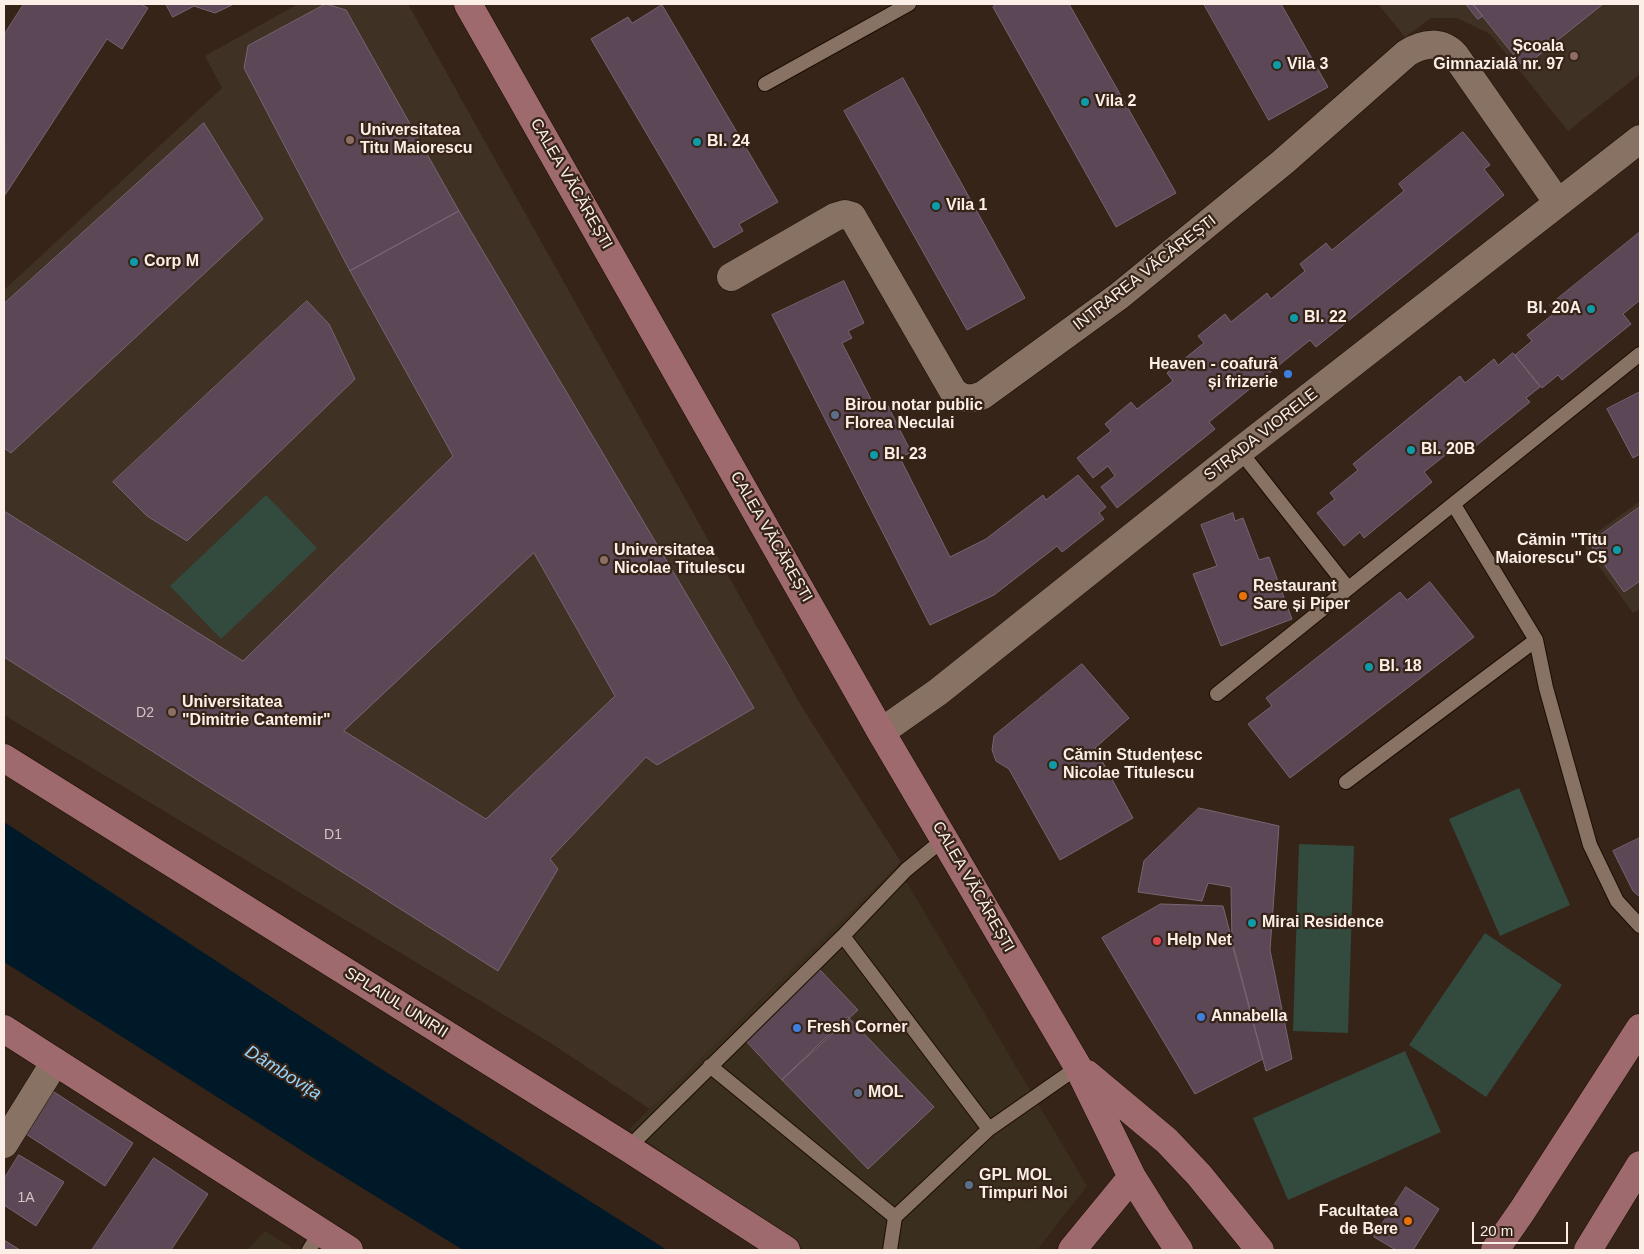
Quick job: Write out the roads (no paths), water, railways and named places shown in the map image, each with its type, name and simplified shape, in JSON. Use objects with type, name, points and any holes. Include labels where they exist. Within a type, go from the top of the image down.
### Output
[{"type":"main road","name":"CALEA VĂCĂREȘTI","points":[[468,4],[881,732],[1078,1066],[1132,1177],[1179,1250]]},
{"type":"main road","name":"SPLAIUL UNIRII","points":[[4,758],[628,1148],[786,1250]]},
{"type":"main road","points":[[1495,1250],[1640,1028]]},
{"type":"main road","points":[[4,1029],[55,1062],[314,1241],[349,1250]]},
{"type":"main road","name":"CALEA VĂCĂREȘTI","points":[[1078,1066],[1167,1141],[1199,1174],[1260,1250]]},
{"type":"main road","points":[[1588,1250],[1640,1165]]},
{"type":"main road","points":[[1072,1250],[1132,1177]]},
{"type":"street","name":"INTRAREA VĂCĂREȘTI","points":[[731,277],[835,217],[845,214],[852,216],[953,391],[960,397],[976,398],[983,395],[1118,296],[1283,162],[1408,53],[1419,47],[1432,44],[1445,46],[1454,55],[1558,203]]},
{"type":"street","name":"STRADA VIORELE","points":[[881,732],[938,692],[1240,451],[1640,139]]},
{"type":"street","points":[[4,1144],[55,1062]]},
{"type":"lane","points":[[765,84],[909,4]]},
{"type":"lane","points":[[1217,694],[1640,354]]},
{"type":"lane","points":[[1240,451],[1348,588]]},
{"type":"lane","points":[[1454,504],[1536,640],[1546,688],[1590,844],[1617,901],[1640,926]]},
{"type":"lane","points":[[1346,782],[1536,640]]},
{"type":"lane","points":[[628,1148],[843,936],[906,870],[944,838]]},
{"type":"lane","points":[[843,936],[988,1129]]},
{"type":"lane","points":[[710,1066],[895,1217]]},
{"type":"lane","points":[[890,1250],[895,1217],[988,1129],[1078,1066]]},
{"type":"water","name":"Dâmbovița","points":[[4,822],[375,1065],[667,1250],[463,1250],[315,1159],[4,962]]},
{"type":"place","name":"Școala Gimnazială nr. 97","points":[[1574,56]]},
{"type":"place","name":"Vila 3","points":[[1277,65]]},
{"type":"place","name":"Vila 2","points":[[1085,102]]},
{"type":"place","name":"Universitatea Titu Maiorescu","points":[[350,140]]},
{"type":"place","name":"Bl. 24","points":[[697,142]]},
{"type":"place","name":"Vila 1","points":[[936,206]]},
{"type":"place","name":"Corp M","points":[[134,262]]},
{"type":"place","name":"Bl. 20A","points":[[1591,309]]},
{"type":"place","name":"Bl. 22","points":[[1294,318]]},
{"type":"place","name":"Heaven - coafură și frizerie","points":[[1288,374]]},
{"type":"place","name":"Birou notar public Florea Neculai","points":[[835,415]]},
{"type":"place","name":"Bl. 20B","points":[[1411,450]]},
{"type":"place","name":"Bl. 23","points":[[874,455]]},
{"type":"place","name":"Cămin \"Titu Maiorescu\" C5","points":[[1617,550]]},
{"type":"place","name":"Universitatea Nicolae Titulescu","points":[[604,560]]},
{"type":"place","name":"Restaurant Sare și Piper","points":[[1243,596]]},
{"type":"place","name":"Bl. 18","points":[[1369,667]]},
{"type":"place","name":"Universitatea \"Dimitrie Cantemir\"","points":[[172,712]]},
{"type":"place","name":"Cămin Studențesc Nicolae Titulescu","points":[[1053,765]]},
{"type":"place","name":"Mirai Residence","points":[[1252,923]]},
{"type":"place","name":"Help Net","points":[[1157,941]]},
{"type":"place","name":"Annabella","points":[[1201,1017]]},
{"type":"place","name":"Fresh Corner","points":[[797,1028]]},
{"type":"place","name":"MOL","points":[[858,1093]]},
{"type":"place","name":"GPL MOL Timpuri Noi","points":[[969,1185]]},
{"type":"place","name":"Facultatea de Bere","points":[[1408,1221]]}]
